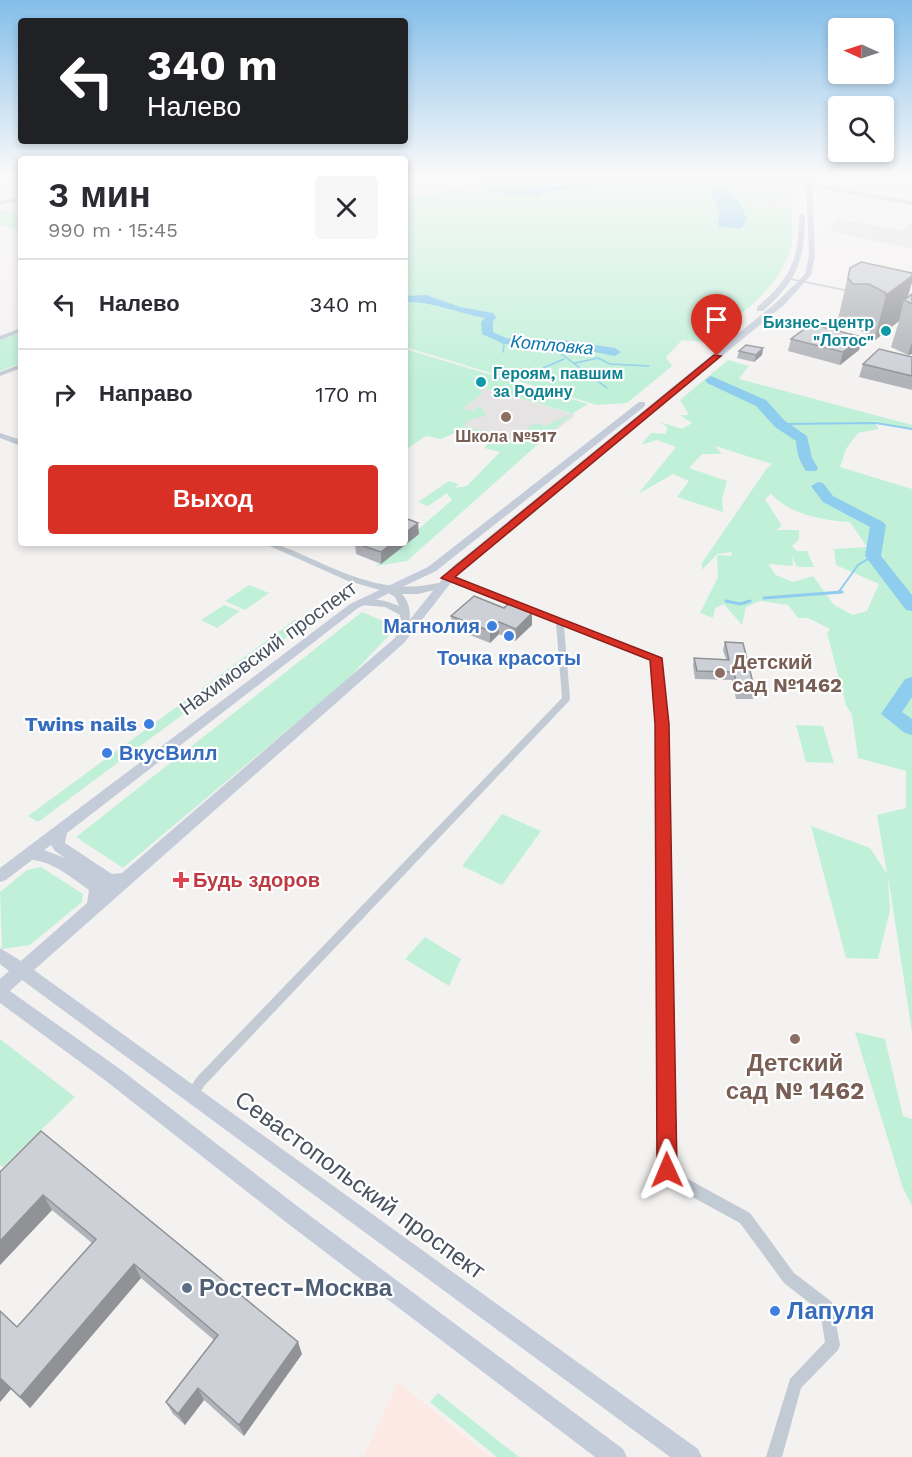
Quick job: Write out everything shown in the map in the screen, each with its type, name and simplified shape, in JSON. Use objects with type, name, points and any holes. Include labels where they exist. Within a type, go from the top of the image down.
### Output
[{"type":"main road","name":"Нахимовский проспект","points":[[0,876],[362,601],[422,575],[470,541],[771,301],[791,279],[802,244]]},
{"type":"main road","points":[[615,1457],[0,991],[400,640],[413,627],[442,582],[781,303],[808,275],[812,244]]},
{"type":"main road","points":[[60,831],[57,842],[60,847],[109,880],[128,879]]},
{"type":"main road","points":[[30,854],[42,854],[53,859],[97,887],[98,896],[93,909]]},
{"type":"main road","name":"Севастопольский проспект","points":[[0,955],[690,1457]]},
{"type":"street","points":[[791,279],[867,295]]},
{"type":"street","points":[[0,338],[18,331]]},
{"type":"street","points":[[0,374],[18,367]]},
{"type":"street","points":[[0,435],[18,442]]},
{"type":"street","points":[[275,546],[362,582],[391,590],[417,592],[442,582],[560,621],[656,658],[662,724],[667,1170],[681,1183],[745,1218],[789,1278],[827,1307],[833,1345],[795,1384],[774,1457]]},
{"type":"street","points":[[362,582],[390,587],[422,575]]},
{"type":"street","points":[[362,582],[367,590],[362,601],[387,604],[406,614]]},
{"type":"street","points":[[391,590],[402,600],[406,614],[400,640]]},
{"type":"street","points":[[192,1094],[201,1081],[566,699],[560,621]]},
{"type":"shaded area","points":[[889,244],[912,244],[912,249]]},
{"type":"shaded area","name":"Школа №517","points":[[483,388],[576,415],[531,449],[435,420]]},
{"type":"shaded area","points":[[398,1382],[490,1457],[363,1457]]},
{"type":"green space","points":[[408,244],[791,244],[777,276],[756,301],[743,312],[705,342],[682,340],[666,357],[672,366],[627,403],[597,405],[408,348]]},
{"type":"green space","points":[[18,333],[18,364],[0,371],[0,340]]},
{"type":"green space","points":[[408,350],[588,404],[572,414],[407,561],[376,566],[399,546],[408,546],[408,538],[452,500],[447,493],[428,506],[418,502],[449,481],[459,484],[455,488],[467,486],[500,452],[484,448],[489,442],[457,432],[441,439],[426,436],[408,448]],"holes":[[[483,388],[571,414],[545,426],[535,423],[526,429],[532,433],[509,443],[510,437],[464,426],[467,421],[487,415],[480,406],[472,411],[462,409],[482,393],[480,390]]]},
{"type":"green space","points":[[728,360],[749,366],[739,379],[912,425],[912,430],[873,421],[879,429],[858,433],[846,449],[840,467],[912,489],[912,1032],[888,876],[890,910],[878,959],[846,958],[811,826],[870,848],[887,874],[877,815],[906,808],[906,771],[858,758],[852,715],[846,705],[827,633],[830,629],[808,618],[798,618],[788,605],[760,601],[746,607],[742,625],[724,604],[715,608],[713,618],[700,613],[718,577],[717,555],[731,556],[732,552],[717,554],[702,570],[702,563],[772,464],[715,446],[722,454],[702,454],[689,468],[727,481],[722,499],[723,512],[677,497],[689,481],[673,474],[638,494],[676,447],[657,440],[641,445],[651,433],[666,434],[667,427],[660,422],[682,429],[692,423],[680,415],[689,415],[680,400]],"holes":[[[771,494],[778,501],[808,515],[850,522],[867,547],[834,549],[836,565],[879,584],[867,611],[853,615],[834,605],[813,576],[793,582],[776,575],[768,564],[793,566],[792,557],[797,567],[814,567],[807,551],[797,551],[792,546],[799,539],[799,530],[776,530],[782,526],[765,499]]]},
{"type":"green space","points":[[249,585],[269,593],[245,610],[225,601]]},
{"type":"green space","points":[[224,605],[240,611],[217,628],[201,620]]},
{"type":"green space","points":[[362,612],[397,627],[345,682],[123,868],[76,837]]},
{"type":"green space","points":[[296,619],[306,623],[38,822],[28,816]]},
{"type":"green space","points":[[796,725],[823,726],[834,763],[806,762]]},
{"type":"green space","points":[[502,814],[541,831],[502,885],[462,866]]},
{"type":"green space","points":[[41,867],[83,894],[82,902],[30,945],[2,949],[0,892],[27,870]]},
{"type":"green space","points":[[425,937],[461,959],[449,986],[405,959]]},
{"type":"green space","points":[[855,1032],[885,1039],[903,1116],[912,1119],[912,1206],[903,1188]]},
{"type":"green space","points":[[0,1039],[75,1097],[3,1167],[0,1165]]},
{"type":"green space","points":[[438,1393],[519,1457],[497,1457],[430,1402]]},
{"type":"building","points":[[861,262],[912,273],[912,276],[886,295],[869,284],[853,284],[848,278],[850,268]]},
{"type":"building","points":[[912,294],[912,304],[904,300]]},
{"type":"building","points":[[811,324],[862,337],[843,352],[791,339]]},
{"type":"building","points":[[746,345],[763,348],[756,355],[739,351]]},
{"type":"building","points":[[879,349],[912,357],[912,376],[863,364]]},
{"type":"building","points":[[408,519],[418,523],[408,531]]},
{"type":"building","points":[[364,546],[388,546],[381,552]]},
{"type":"building","points":[[474,596],[504,608],[508,604],[532,613],[516,629],[499,622],[490,631],[451,616]]},
{"type":"building","points":[[725,642],[743,643],[755,691],[738,691],[734,672],[697,671],[694,658],[729,660]]},
{"type":"building","name":"Ростест-Москва","points":[[41,1131],[298,1342],[239,1425],[198,1388],[178,1414],[166,1402],[218,1335],[134,1264],[20,1397],[0,1378],[0,1311],[17,1327],[96,1239],[43,1195],[0,1241],[0,1172]]},
{"type":"waterway","name":"Котловка","points":[[408,299],[426,298],[458,310],[489,315],[491,317],[487,322],[488,334],[504,341],[564,343],[615,352]]},
{"type":"waterway","points":[[530,343],[542,350],[560,353],[607,388]]},
{"type":"waterway","points":[[503,352],[504,345]]},
{"type":"waterway","points":[[575,363],[598,358],[610,364],[649,366]]},
{"type":"waterway","points":[[541,369],[564,359]]},
{"type":"waterway","name":"Котловка","points":[[711,380],[761,403],[780,424],[802,439],[805,458],[811,468]]},
{"type":"waterway","points":[[780,424],[876,423],[912,429]]},
{"type":"waterway","name":"Котловка","points":[[818,486],[828,499],[878,525],[873,556],[912,606]]},
{"type":"waterway","points":[[839,592],[858,565],[873,556]]},
{"type":"waterway","points":[[764,598],[839,592]]},
{"type":"waterway","points":[[726,601],[740,604],[750,601]]},
{"type":"waterway","name":"Котловка","points":[[912,683],[891,714],[912,728]]},
{"type":"place","name":"Бизнес-центр \"Лотос\"","points":[[886,331]]},
{"type":"place","name":"Героям, павшим за Родину","points":[[481,382]]},
{"type":"place","name":"Школа №517","points":[[506,417]]},
{"type":"place","name":"Магнолия","points":[[492,626]]},
{"type":"place","name":"Точка красоты","points":[[509,636]]},
{"type":"place","name":"Детский сад №1462","points":[[720,673]]},
{"type":"place","name":"Twins nails","points":[[149,724]]},
{"type":"place","name":"ВкусВилл","points":[[107,753]]},
{"type":"place","name":"Будь здоров","points":[[181,880]]},
{"type":"place","name":"Детский сад № 1462","points":[[795,1039]]},
{"type":"place","name":"Ростест-Москва","points":[[187,1288]]},
{"type":"place","name":"Лапуля","points":[[775,1311]]},
{"type":"route","points":[[667,1170],[662,724],[660,682],[656,658],[447,578],[553,492],[636,420],[717,356]]}]
